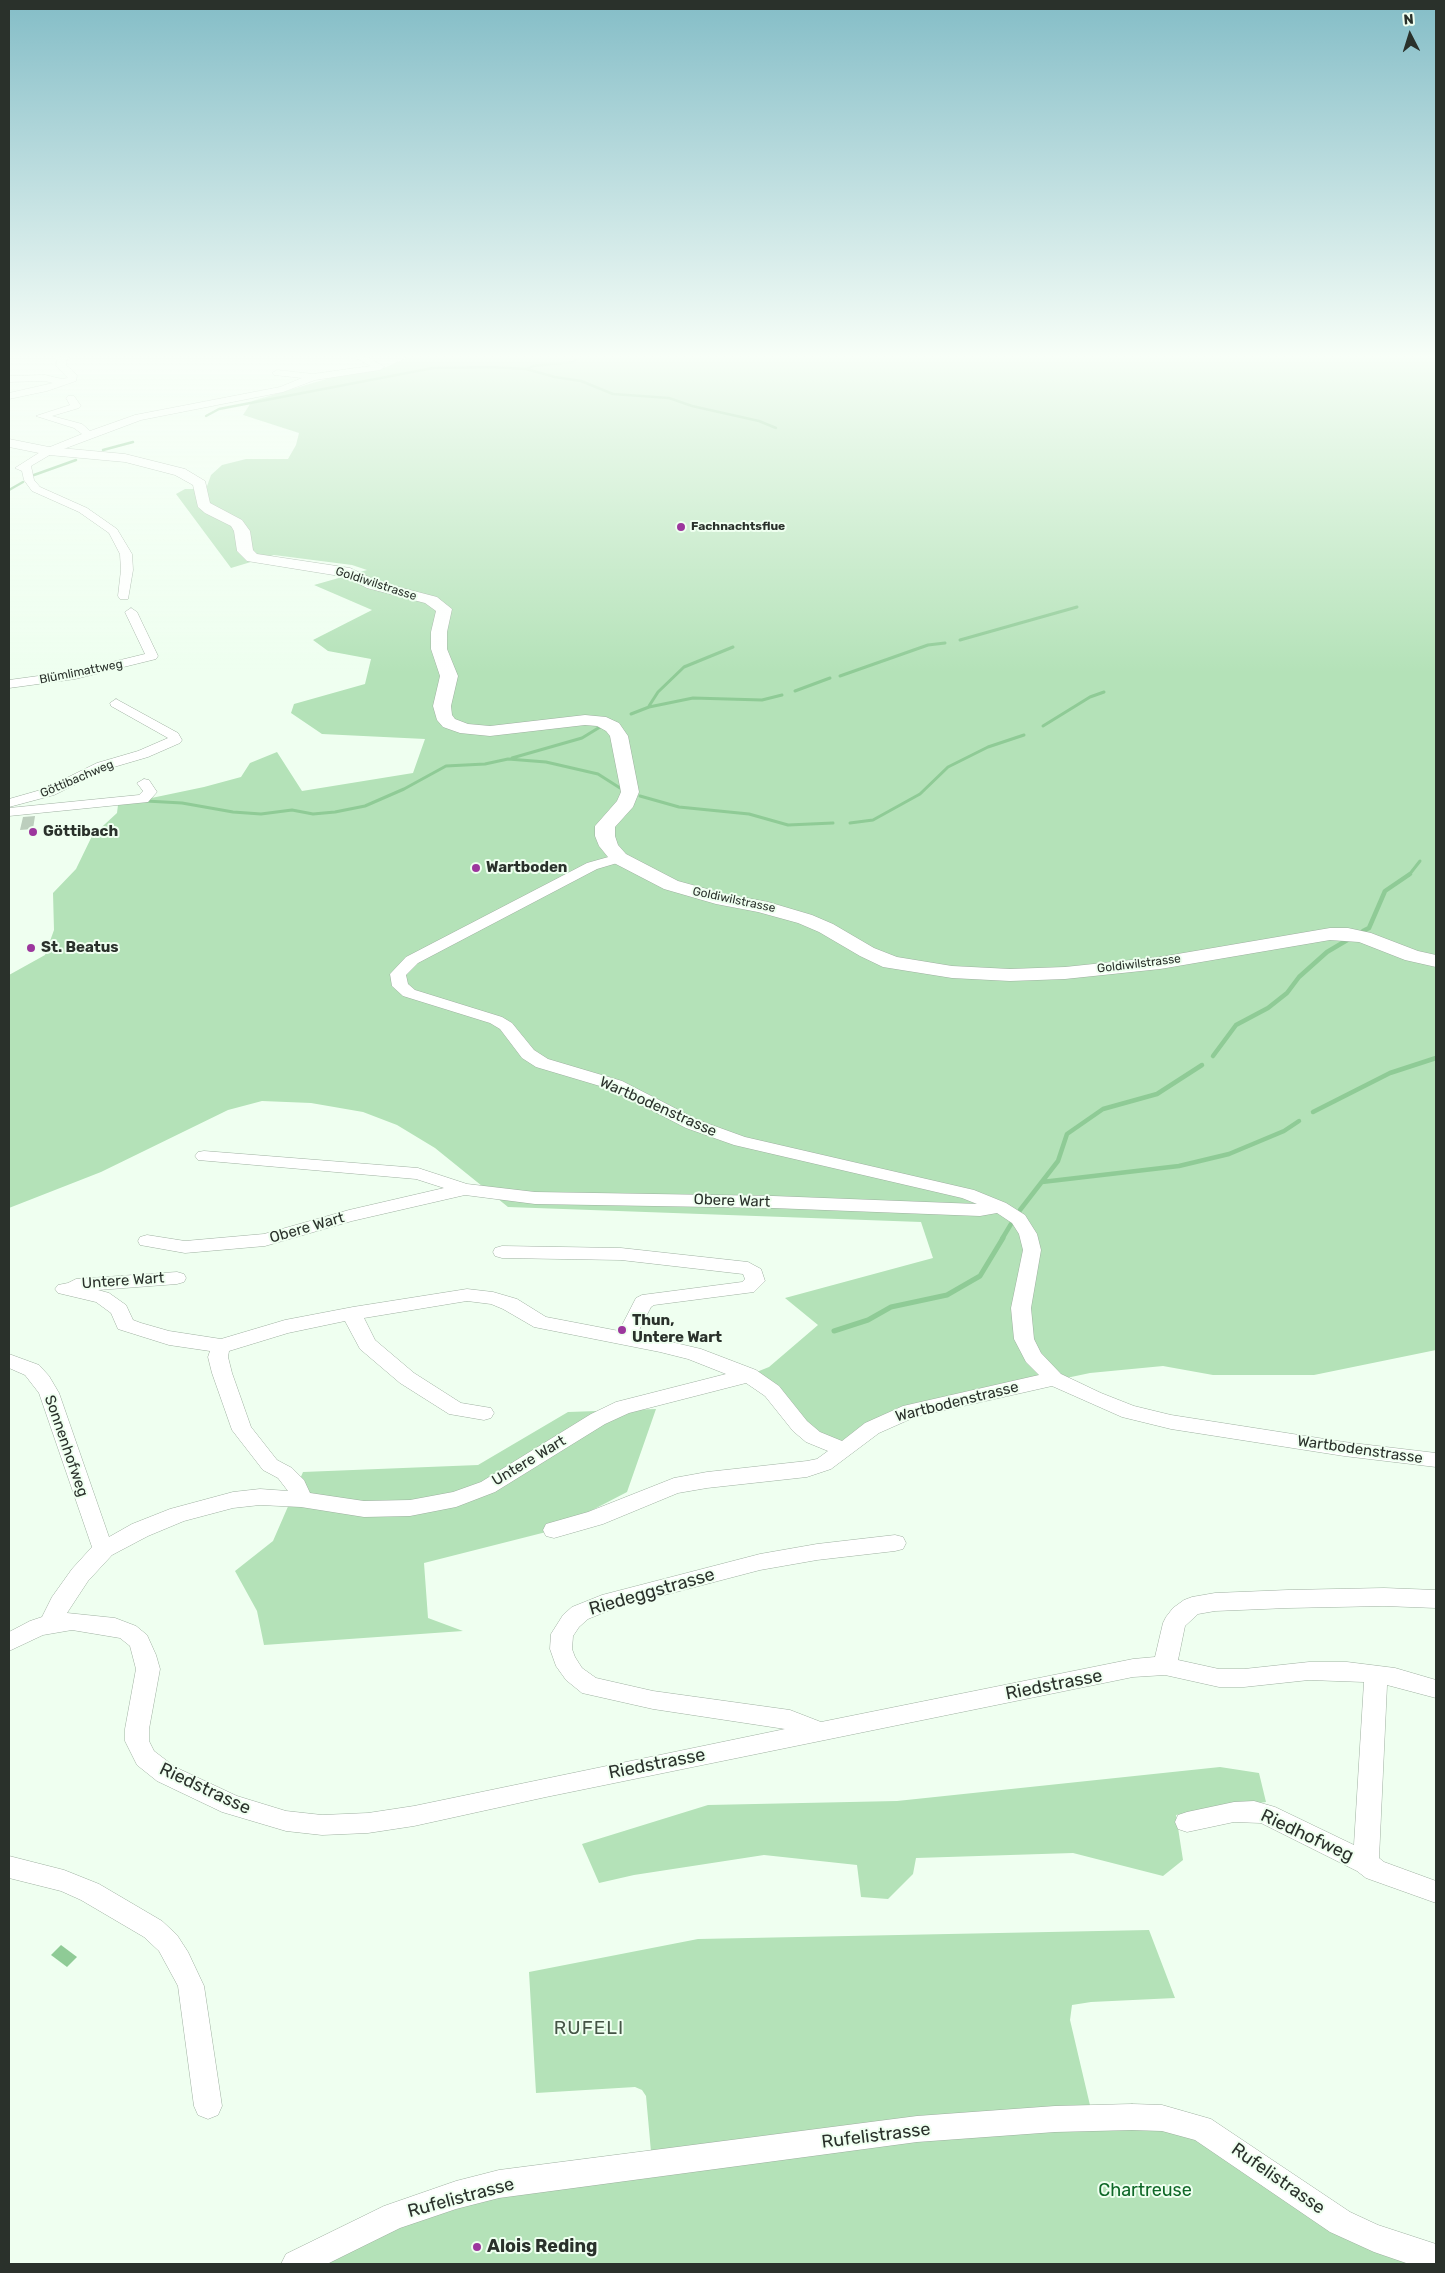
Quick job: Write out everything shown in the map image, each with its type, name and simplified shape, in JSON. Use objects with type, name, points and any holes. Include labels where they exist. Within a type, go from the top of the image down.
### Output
[{"type":"street","points":[[33,461],[23,467],[36,489],[83,510],[113,531],[126,554],[127,570],[124,596]]},
{"type":"street","name":"Goldiwilstrasse","points":[[137,461],[180,472],[193,478],[200,484],[203,504],[210,510],[237,523],[242,531],[245,551],[252,558],[350,573],[373,585],[431,600],[444,609],[438,632],[440,649],[449,676],[442,706],[443,716],[449,722],[466,729],[490,731],[586,720],[600,721],[613,727],[619,736],[630,792],[626,803],[605,826],[605,836],[609,846],[619,858],[635,868],[671,885],[723,900],[761,906],[798,916],[826,928],[867,952],[891,962],[920,968],[1010,975],[1065,973],[1160,963],[1330,934],[1348,934],[1364,937],[1412,956],[1436,961]]},
{"type":"street","name":"Blümlimattweg","points":[[9,684],[75,675],[152,656],[131,612]]},
{"type":"street","name":"Göttibachweg","points":[[9,812],[36,803],[60,787],[102,766],[143,754],[175,740],[116,703]]},
{"type":"street","name":"Göttibachweg","points":[[9,803],[144,798],[150,792],[144,783]]},
{"type":"street","name":"Wartbodenstrasse","points":[[619,858],[592,866],[412,960],[398,974],[400,986],[409,993],[496,1020],[506,1026],[528,1054],[542,1063],[560,1070],[616,1085],[692,1124],[740,1140],[968,1194],[1000,1207],[1019,1219],[1028,1234],[1032,1250],[1021,1308],[1024,1339],[1033,1357],[1054,1379],[1112,1406],[1171,1422],[1344,1449],[1436,1460]]},
{"type":"street","name":"Obere Wart","points":[[204,1156],[418,1174],[465,1189],[535,1198],[698,1200],[980,1210],[1000,1207]]},
{"type":"street","name":"Obere Wart","points":[[147,1241],[185,1247],[265,1240],[349,1216],[465,1189]]},
{"type":"street","points":[[502,1252],[621,1254],[748,1268],[754,1273],[755,1281],[746,1288],[648,1299],[643,1303],[626,1337]]},
{"type":"street","name":"Untere Wart","points":[[177,1278],[68,1285],[65,1289],[102,1298],[119,1310],[124,1324],[134,1328],[169,1338],[221,1346],[237,1343],[285,1327],[353,1313],[442,1298],[481,1296],[510,1304],[542,1322],[626,1337],[694,1354],[749,1375],[772,1391],[806,1431],[844,1450]]},
{"type":"street","points":[[353,1313],[367,1344],[407,1378],[456,1410],[484,1412]]},
{"type":"street","points":[[221,1346],[218,1357],[242,1430],[270,1465],[286,1473],[297,1485],[301,1499]]},
{"type":"street","name":"Sonnenhofweg","points":[[9,1361],[32,1370],[42,1381],[104,1549]]},
{"type":"street","name":"Untere Wart","points":[[51,1623],[60,1603],[71,1587],[104,1549],[140,1530],[163,1521],[233,1500],[260,1497],[301,1499],[364,1509],[410,1508],[456,1499],[488,1487],[598,1419],[623,1407],[749,1375]]},
{"type":"street","name":"Wartbodenstrasse","points":[[554,1530],[594,1518],[674,1486],[706,1480],[807,1469],[824,1464],[872,1428],[910,1412],[1054,1379]]},
{"type":"street","name":"Riedeggstrasse","points":[[817,1732],[810,1726],[790,1720],[653,1700],[590,1686],[574,1674],[564,1660],[561,1649],[562,1634],[571,1621],[580,1613],[610,1601],[760,1562],[817,1552],[896,1543]]},
{"type":"street","points":[[1165,1666],[1174,1623],[1181,1614],[1192,1606],[1215,1602],[1288,1599],[1384,1597],[1436,1599]]},
{"type":"street","name":"Riedstrasse","points":[[9,1642],[31,1630],[51,1623],[87,1622],[115,1627],[128,1632],[139,1641],[148,1669],[137,1729],[137,1741],[145,1758],[156,1768],[231,1805],[258,1814],[302,1824],[344,1825],[414,1816],[546,1787],[1133,1668],[1165,1666],[1219,1678],[1244,1678],[1308,1671],[1348,1671],[1395,1677],[1436,1689]]},
{"type":"street","name":"Riedhofweg","points":[[1366,1863],[1376,1675]]},
{"type":"street","name":"Riedhofweg","points":[[1188,1822],[1234,1812],[1260,1813],[1366,1863],[1375,1870],[1436,1892]]},
{"type":"street","points":[[9,1867],[64,1881],[90,1892],[153,1929],[168,1943],[179,1960],[191,1986],[208,2106]]},
{"type":"street","name":"Rufelistrasse","points":[[296,2264],[394,2216],[456,2195],[499,2184],[917,2129],[1055,2119],[1132,2117],[1162,2118],[1201,2128],[1340,2222],[1374,2238],[1436,2259]]},
{"type":"green space","points":[[238,461],[1436,461],[1436,1350],[1314,1375],[1213,1375],[1163,1366],[1090,1373],[910,1411],[844,1450],[828,1444],[749,1375],[769,1367],[818,1325],[785,1298],[933,1258],[921,1222],[508,1207],[435,1148],[397,1125],[363,1112],[311,1103],[262,1101],[228,1110],[101,1172],[9,1208],[9,975],[45,955],[54,930],[53,893],[76,869],[92,836],[117,813],[118,805],[204,787],[241,777],[250,763],[277,752],[302,791],[413,773],[425,739],[322,734],[291,713],[294,704],[365,684],[371,659],[328,651],[313,640],[372,610],[314,585],[367,570],[352,565],[274,555],[231,568],[176,494],[185,489],[206,489],[211,475],[222,465]]},
{"type":"green space","points":[[656,1409],[627,1492],[554,1530],[424,1563],[428,1618],[463,1631],[264,1645],[257,1611],[235,1571],[273,1541],[303,1472],[478,1465],[568,1412]]},
{"type":"green space","points":[[1220,1767],[1259,1773],[1266,1802],[1176,1815],[1183,1860],[1163,1876],[1073,1853],[916,1858],[913,1874],[888,1899],[861,1897],[857,1865],[764,1855],[634,1875],[599,1883],[582,1844],[708,1805],[897,1801]]},
{"type":"green space","name":"Chartreuse","points":[[1149,1930],[1175,1998],[1091,2002],[1072,2005],[1070,2020],[1093,2118],[1162,2118],[1408,2250],[1436,2259],[1436,2264],[296,2264],[394,2216],[652,2163],[646,2096],[642,2090],[635,2087],[536,2093],[529,1972],[698,1939]]},
{"type":"shaded area","points":[[61,1945],[77,1957],[67,1967],[51,1955]]},
{"type":"building","points":[[35,816],[33,829],[20,830],[23,817]]},
{"type":"waterway","points":[[34,475],[73,461]]},
{"type":"waterway","points":[[9,490],[23,482]]},
{"type":"waterway","points":[[960,640],[1077,607]]},
{"type":"waterway","points":[[840,676],[928,645],[945,643]]},
{"type":"waterway","points":[[649,706],[658,692],[684,667],[733,647]]},
{"type":"waterway","points":[[795,691],[830,678]]},
{"type":"waterway","points":[[1043,726],[1090,697],[1104,692]]},
{"type":"waterway","points":[[631,714],[649,707],[693,698],[762,700],[782,695]]},
{"type":"waterway","points":[[512,758],[582,738],[600,727]]},
{"type":"waterway","points":[[850,823],[873,820],[920,794],[948,767],[988,747],[1024,735]]},
{"type":"waterway","points":[[146,801],[182,803],[233,812],[261,814],[292,810],[313,814],[335,812],[365,806],[404,789],[446,766],[485,764],[508,759],[546,762],[598,774],[620,788]]},
{"type":"waterway","points":[[640,796],[679,807],[749,814],[788,825],[833,823]]},
{"type":"waterway","points":[[1410,874],[1420,861]]},
{"type":"waterway","points":[[1363,931],[1369,928],[1385,891],[1410,874]]},
{"type":"waterway","points":[[1213,1056],[1236,1025],[1268,1008],[1287,993],[1299,977],[1327,952],[1349,939]]},
{"type":"waterway","points":[[1313,1112],[1390,1073],[1436,1058]]},
{"type":"waterway","points":[[1020,1210],[1058,1161],[1067,1134],[1103,1109],[1157,1094],[1202,1065]]},
{"type":"waterway","points":[[1042,1182],[1179,1166],[1229,1154],[1284,1131],[1299,1121]]},
{"type":"waterway","points":[[1002,1239],[1011,1224]]},
{"type":"waterway","points":[[834,1331],[868,1320],[891,1307],[947,1295],[980,1276],[1003,1238]]},
{"type":"place","name":"Fachnachtsflue","points":[[681,527]]},
{"type":"place","name":"Göttibach","points":[[33,832]]},
{"type":"place","name":"Wartboden","points":[[476,868]]},
{"type":"place","name":"St. Beatus","points":[[31,948]]},
{"type":"place","name":"Thun, Untere Wart","points":[[622,1330]]},
{"type":"place","name":"Alois Reding","points":[[477,2247]]},
{"type":"district","name":"RUFELI","points":[[589,2029]]}]
